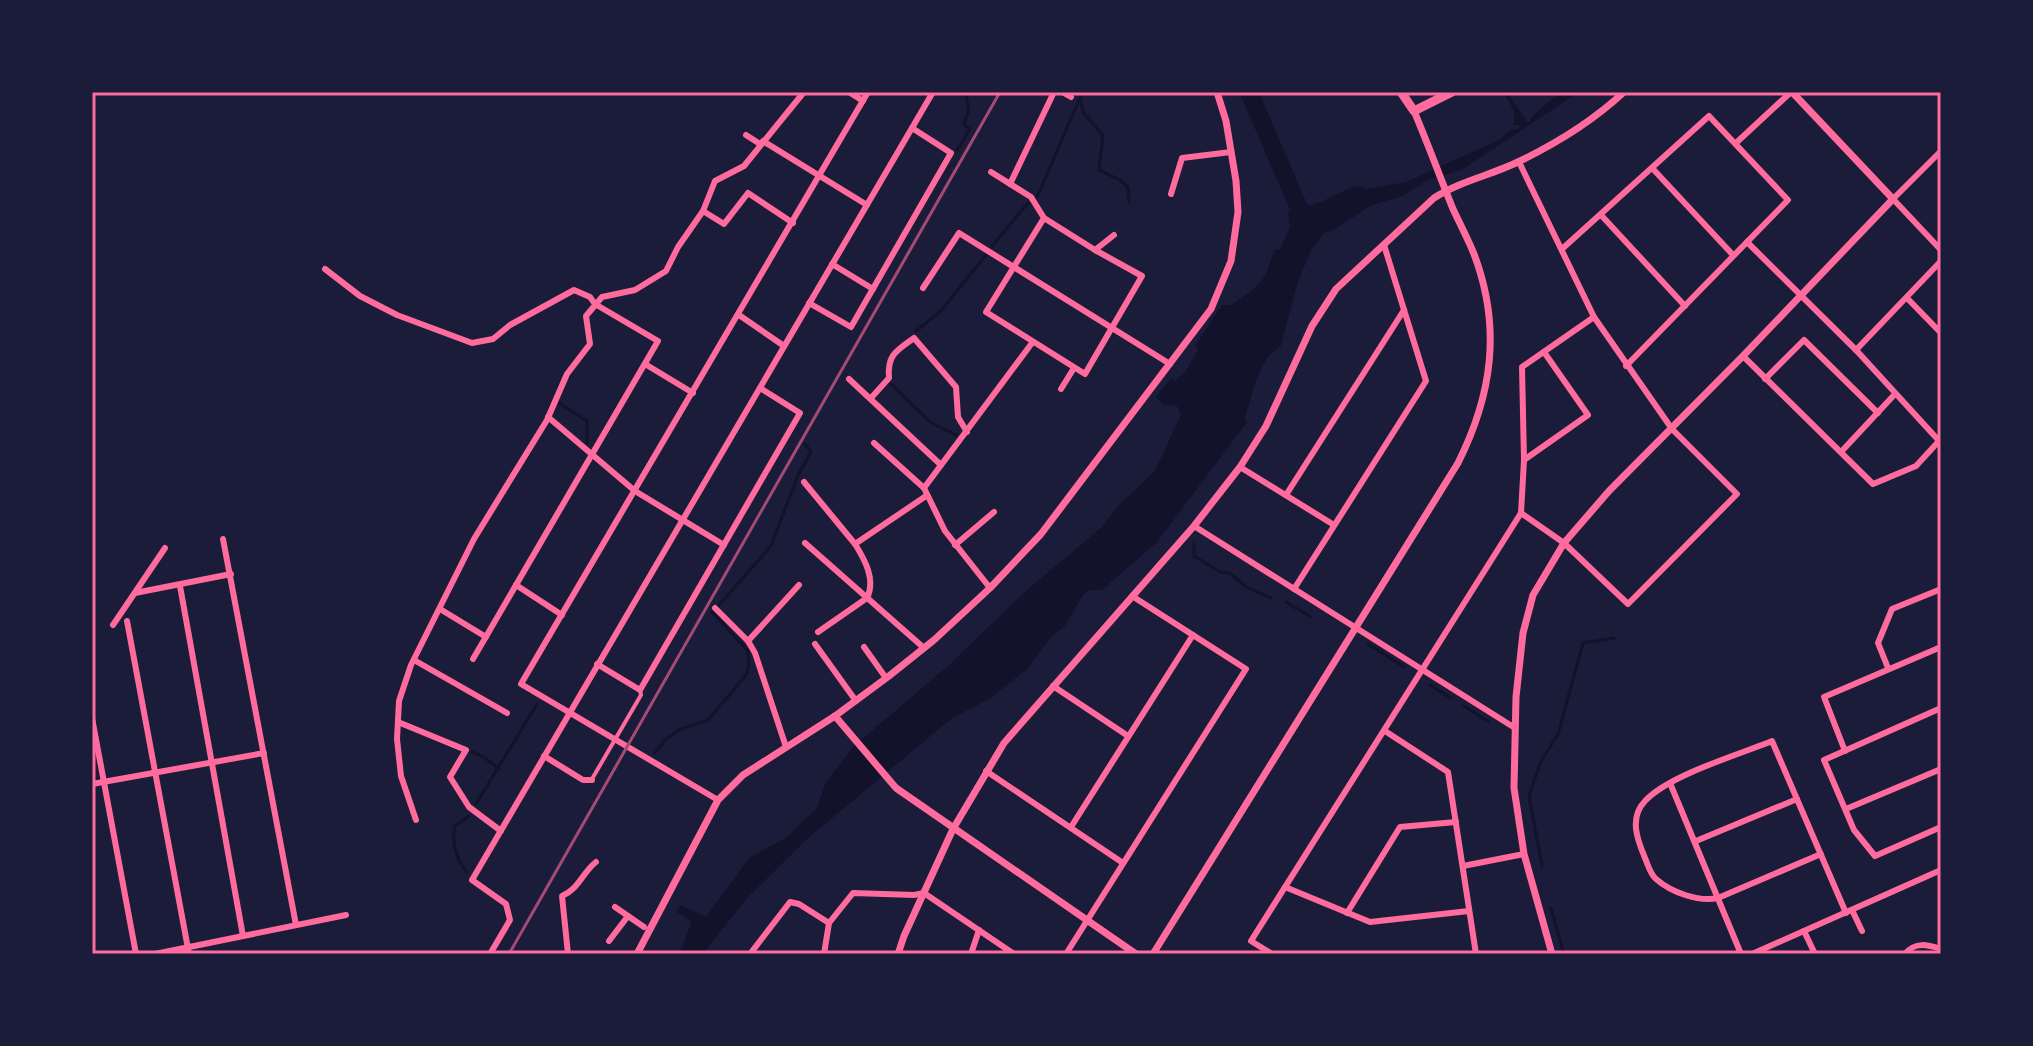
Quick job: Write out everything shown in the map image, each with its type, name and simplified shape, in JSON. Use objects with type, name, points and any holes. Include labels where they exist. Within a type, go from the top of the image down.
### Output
[{"type":"main road","points":[[1401,92],[1414,111],[1452,92]]},
{"type":"street","points":[[416,820],[401,776],[397,739],[399,701],[425,634],[481,526],[548,417],[567,374],[590,344],[586,316],[602,297],[623,294],[657,279],[666,271],[703,211],[715,181],[744,166],[804,92]]},
{"type":"street","points":[[849,92],[863,101]]},
{"type":"street","points":[[718,800],[521,684],[868,92]]},
{"type":"street","points":[[490,954],[510,920],[506,904],[472,880],[933,92]]},
{"type":"street","points":[[1010,184],[1054,92]]},
{"type":"street","points":[[1062,92],[1071,97]]},
{"type":"street","points":[[637,954],[718,800],[743,775],[835,716],[886,678],[990,588],[1041,534],[1211,309],[1231,261],[1238,212],[1226,121],[1217,92]]},
{"type":"street","points":[[898,954],[953,829],[1004,743],[1194,526],[1240,467],[1266,426],[1312,326],[1336,289],[1446,190],[1519,162],[1605,110],[1624,92]]},
{"type":"street","points":[[1736,143],[1792,92],[1941,250]]},
{"type":"street","points":[[1153,954],[1458,463],[1479,417],[1486,392],[1491,344],[1486,298],[1474,254],[1414,111]]},
{"type":"street","points":[[1562,249],[1709,116],[1788,200],[1626,366]]},
{"type":"street","points":[[809,303],[851,327],[951,153],[912,128]]},
{"type":"street","points":[[746,135],[867,205]]},
{"type":"street","points":[[1552,954],[1524,854],[1514,788],[1516,697],[1528,611],[1537,586],[1564,543],[1609,491],[1941,151]]},
{"type":"street","points":[[1171,194],[1182,158],[1231,152]]},
{"type":"street","points":[[1519,162],[1594,317],[1626,366],[1672,429],[1737,494],[1628,604],[1564,543],[1521,513]]},
{"type":"street","points":[[1653,169],[1733,255]]},
{"type":"street","points":[[991,172],[1031,197],[1044,218],[1142,276],[1085,374],[986,312],[1044,218]]},
{"type":"street","points":[[703,211],[724,224],[748,193],[793,223]]},
{"type":"street","points":[[1601,215],[1685,306]]},
{"type":"street","points":[[923,288],[959,233],[1170,364]]},
{"type":"street","points":[[1095,250],[1114,235]]},
{"type":"street","points":[[1743,356],[1873,484],[1916,466],[1940,442],[1856,350],[1747,242]]},
{"type":"street","points":[[674,243],[676,254]]},
{"type":"street","points":[[1294,589],[1426,381],[1384,245]]},
{"type":"street","points":[[1856,350],[1941,261]]},
{"type":"street","points":[[832,264],[873,289]]},
{"type":"street","points":[[325,269],[360,296],[397,315],[472,343],[493,339],[510,325],[574,290],[658,341],[473,659]]},
{"type":"street","points":[[1907,298],[1941,333]]},
{"type":"street","points":[[1286,495],[1404,310]]},
{"type":"street","points":[[739,315],[784,346]]},
{"type":"street","points":[[1272,954],[1251,941],[1521,513],[1524,460],[1522,367],[1594,317]]},
{"type":"street","points":[[871,398],[889,378],[888,365],[895,351],[914,338],[956,387],[958,417],[967,432]]},
{"type":"street","points":[[1765,379],[1804,340],[1878,413]]},
{"type":"street","points":[[855,544],[925,492],[941,465],[1032,343]]},
{"type":"street","points":[[1524,460],[1588,415],[1544,352]]},
{"type":"street","points":[[645,364],[693,393]]},
{"type":"street","points":[[1061,389],[1074,368]]},
{"type":"street","points":[[849,379],[941,465]]},
{"type":"street","points":[[544,756],[583,780],[592,780],[641,695],[640,690],[800,413],[760,388]]},
{"type":"street","points":[[1841,452],[1895,394]]},
{"type":"street","points":[[548,417],[593,452],[635,491],[724,545]]},
{"type":"street","points":[[874,443],[925,492],[955,545],[990,588]]},
{"type":"street","points":[[1240,467],[1334,525]]},
{"type":"street","points":[[804,482],[855,544],[869,572],[871,586],[867,598],[818,632]]},
{"type":"street","points":[[955,545],[994,512]]},
{"type":"street","points":[[1194,526],[1515,728]]},
{"type":"street","points":[[223,539],[296,925]]},
{"type":"street","points":[[805,543],[924,648]]},
{"type":"street","points":[[113,625],[165,548]]},
{"type":"street","points":[[135,593],[231,574]]},
{"type":"street","points":[[516,585],[562,615]]},
{"type":"street","points":[[748,641],[799,585]]},
{"type":"street","points":[[180,586],[243,936]]},
{"type":"street","points":[[1888,668],[1878,643],[1892,609],[1940,592]]},
{"type":"street","points":[[1066,954],[1246,669],[1132,596]]},
{"type":"street","points":[[715,608],[748,641],[755,653],[786,747]]},
{"type":"street","points":[[440,609],[486,637]]},
{"type":"street","points":[[127,621],[189,951]]},
{"type":"street","points":[[1071,827],[1193,635]]},
{"type":"street","points":[[815,644],[856,701]]},
{"type":"street","points":[[864,647],[886,678]]},
{"type":"street","points":[[1845,751],[1824,697],[1941,647]]},
{"type":"street","points":[[414,660],[507,713]]},
{"type":"street","points":[[597,664],[640,690]]},
{"type":"street","points":[[1053,686],[1128,736]]},
{"type":"street","points":[[1941,708],[1824,760],[1854,830],[1875,856],[1941,827]]},
{"type":"street","points":[[835,716],[903,793],[1136,954]]},
{"type":"street","points":[[92,718],[136,954]]},
{"type":"street","points":[[398,722],[466,750],[450,777],[469,807],[501,831]]},
{"type":"street","points":[[1385,731],[1448,772],[1476,954]]},
{"type":"street","points":[[1821,854],[1705,901],[1669,888],[1653,877],[1636,837],[1636,816],[1642,803],[1670,783],[1772,741],[1821,854],[1849,912],[1862,931]]},
{"type":"street","points":[[92,784],[264,753]]},
{"type":"street","points":[[1846,809],[1941,769]]},
{"type":"street","points":[[986,771],[1123,863]]},
{"type":"street","points":[[1670,783],[1741,954]]},
{"type":"street","points":[[1696,841],[1797,799]]},
{"type":"street","points":[[1347,913],[1400,827],[1456,822]]},
{"type":"street","points":[[1463,866],[1524,854]]},
{"type":"street","points":[[568,954],[562,896],[576,888],[582,874],[596,862]]},
{"type":"street","points":[[1752,954],[1941,870]]},
{"type":"street","points":[[1285,887],[1370,922],[1469,911]]},
{"type":"street","points":[[824,954],[829,923],[853,893],[924,893],[1014,954]]},
{"type":"street","points":[[750,954],[790,902],[799,904],[829,923]]},
{"type":"street","points":[[615,907],[644,927]]},
{"type":"street","points":[[155,954],[189,951],[243,936],[346,915]]},
{"type":"street","points":[[609,941],[628,916]]},
{"type":"street","points":[[971,954],[979,930]]},
{"type":"street","points":[[1804,931],[1815,954]]},
{"type":"street","points":[[1905,954],[1917,945],[1927,944],[1941,949],[1937,954]]},
{"type":"shaded area","points":[[1504,92],[1528,123],[1550,100],[1579,92],[1463,169],[1426,181],[1403,196],[1372,205],[1330,232],[1326,231],[1311,250],[1297,284],[1281,346],[1261,369],[1244,420],[1247,422],[1157,542],[1102,590],[1089,590],[1083,595],[1064,627],[1052,636],[1027,669],[989,699],[952,718],[807,839],[747,898],[703,954],[679,954],[692,922],[677,912],[680,905],[706,917],[749,858],[787,837],[817,808],[826,782],[854,746],[949,665],[1028,589],[1101,528],[1118,506],[1155,471],[1181,415],[1177,406],[1164,405],[1156,397],[1171,378],[1175,381],[1186,371],[1198,349],[1195,346],[1222,305],[1231,305],[1263,279],[1274,252],[1280,249],[1290,227],[1288,212],[1321,202],[1352,187],[1367,189],[1406,182],[1499,140],[1512,129],[1517,130],[1521,125],[1514,125],[1514,111]]},
{"type":"waterway","points":[[957,150],[970,129],[964,125],[969,109],[965,92]]},
{"type":"waterway","points":[[1037,197],[1080,98],[1079,92]]},
{"type":"waterway","points":[[1249,92],[1299,208],[1312,223]]},
{"type":"waterway","points":[[1080,98],[1083,112],[1103,135],[1099,170],[1128,187],[1129,202]]},
{"type":"waterway","points":[[992,246],[1028,203]]},
{"type":"waterway","points":[[916,331],[940,312],[986,255]]},
{"type":"waterway","points":[[891,384],[930,422],[956,435]]},
{"type":"waterway","points":[[559,403],[587,421],[587,443]]},
{"type":"waterway","points":[[718,606],[771,546],[798,475],[811,452],[805,444]]},
{"type":"waterway","points":[[1194,544],[1194,556],[1271,598]]},
{"type":"waterway","points":[[1286,602],[1311,617]]},
{"type":"waterway","points":[[655,753],[665,740],[679,730],[708,720],[746,675],[748,651],[712,612]]},
{"type":"waterway","points":[[1542,866],[1529,796],[1540,763],[1558,734],[1583,643],[1614,638]]},
{"type":"waterway","points":[[1368,644],[1404,667]]},
{"type":"waterway","points":[[1430,685],[1451,698]]},
{"type":"waterway","points":[[476,804],[537,704]]},
{"type":"waterway","points":[[1464,706],[1489,722]]},
{"type":"waterway","points":[[472,752],[499,769]]},
{"type":"waterway","points":[[467,872],[458,857],[454,832],[455,826],[469,816]]},
{"type":"waterway","points":[[1551,908],[1564,954]]},
{"type":"railway","points":[[509,954],[1000,92]]}]
